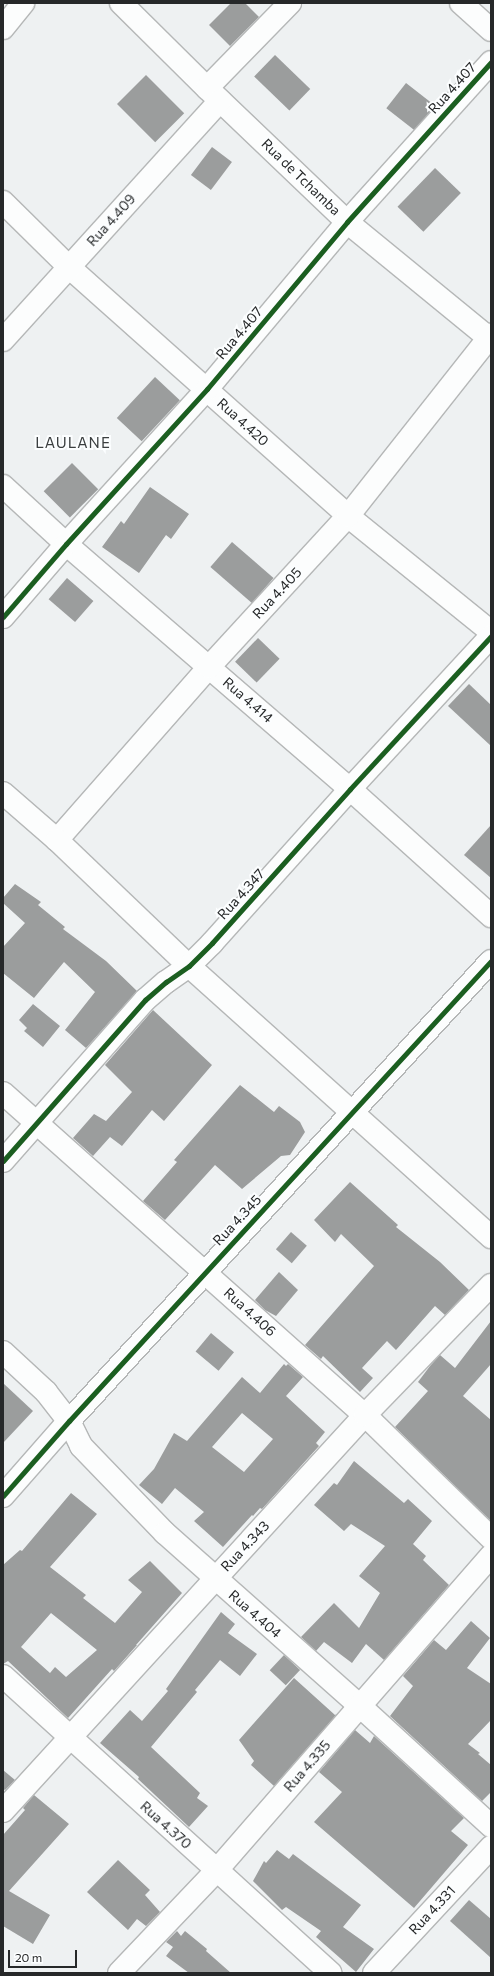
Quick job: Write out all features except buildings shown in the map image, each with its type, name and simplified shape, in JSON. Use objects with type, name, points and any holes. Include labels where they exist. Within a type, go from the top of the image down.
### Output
[{"type":"street","points":[[3,28],[23,3]]},
{"type":"street","name":"Rua de Tchamba","points":[[121,3],[347,222],[490,337]]},
{"type":"street","name":"Rua 4.409","points":[[3,340],[69,267],[290,3]]},
{"type":"street","points":[[461,3],[491,30]]},
{"type":"street","name":"Rua 4.407","points":[[3,617],[66,544],[207,389],[347,222],[491,62]]},
{"type":"street","name":"Rua 4.420","points":[[3,202],[69,267],[348,516],[491,632]]},
{"type":"street","name":"Rua 4.405","points":[[57,840],[209,667],[348,516],[490,337]]},
{"type":"street","name":"Rua 4.414","points":[[3,486],[66,544],[350,789],[491,916]]},
{"type":"street","name":"Rua 4.347","points":[[3,1161],[145,1000],[166,982],[189,966],[212,944],[350,789],[491,636]]},
{"type":"street","points":[[3,793],[57,840],[189,966],[491,1237]]},
{"type":"street","name":"Rua 4.345","points":[[3,1496],[491,961]]},
{"type":"street","name":"Rua 4.406","points":[[3,1093],[365,1415],[491,1538]]},
{"type":"street","name":"Rua 4.343","points":[[3,1811],[214,1578],[365,1415],[491,1285]]},
{"type":"street","name":"Rua 4.404","points":[[3,1352],[46,1392],[70,1421],[80,1446],[165,1533],[360,1706],[491,1826]]},
{"type":"street","name":"Rua 4.335","points":[[119,1973],[216,1871],[491,1556]]},
{"type":"street","name":"Rua 4.370","points":[[3,1676],[330,1973]]},
{"type":"street","name":"Rua 4.331","points":[[374,1973],[491,1846]]},
{"type":"cycle path","points":[[3,617],[66,544],[207,389],[347,222],[491,62]]},
{"type":"cycle path","points":[[3,1161],[145,1000],[166,982],[189,966],[212,943],[350,789],[491,636]]},
{"type":"cycle path","points":[[3,1496],[69,1421],[491,961]]},
{"type":"district","name":"LAULANE","points":[[73,443]]}]
